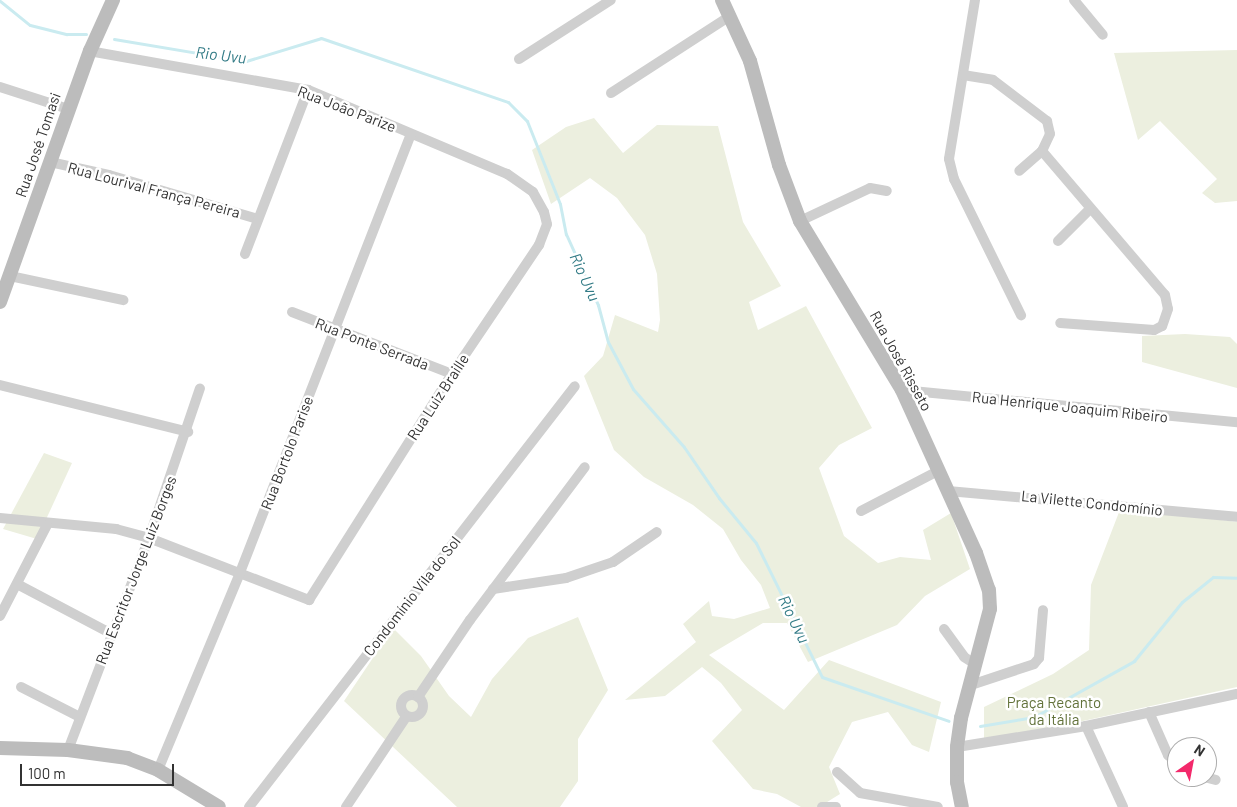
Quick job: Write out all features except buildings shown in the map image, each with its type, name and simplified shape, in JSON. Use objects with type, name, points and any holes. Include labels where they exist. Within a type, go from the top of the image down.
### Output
[{"type":"main road","name":"Rua José Tomasi","points":[[0,302],[68,108],[90,50],[113,0]]},
{"type":"main road","name":"Rua José Risseto","points":[[722,0],[750,61],[779,165],[800,220],[902,390],[948,491],[989,590],[990,609],[957,747],[957,782],[962,807]]},
{"type":"main road","points":[[0,748],[68,750],[109,754],[158,770],[219,807]]},
{"type":"street","points":[[519,59],[611,0]]},
{"type":"street","points":[[975,0],[949,159],[954,179],[1021,315]]},
{"type":"street","points":[[1074,0],[1103,35]]},
{"type":"street","points":[[611,93],[730,16]]},
{"type":"street","name":"Rua João Parize","points":[[90,50],[308,90],[507,174],[533,192]]},
{"type":"street","points":[[963,75],[994,80],[1047,121],[1050,134],[1042,152],[1019,171]]},
{"type":"street","points":[[0,87],[68,108]]},
{"type":"street","points":[[245,254],[308,90]]},
{"type":"street","name":"Rua Bortolo Parise","points":[[158,770],[239,575],[412,134]]},
{"type":"street","points":[[1042,152],[1089,210],[1165,295],[1167,318],[1162,326],[1154,330],[1060,323]]},
{"type":"street","name":"Rua Lourival França Pereira","points":[[50,162],[109,175],[258,219]]},
{"type":"street","points":[[800,220],[870,188],[887,191]]},
{"type":"street","name":"Rua Luiz Braille","points":[[239,575],[309,600],[452,374],[539,245],[547,224],[544,212],[533,192]]},
{"type":"street","points":[[1058,241],[1089,210]]},
{"type":"street","points":[[10,276],[123,300]]},
{"type":"street","name":"Rua Ponte Serrada","points":[[292,312],[452,374]]},
{"type":"street","points":[[0,385],[188,432]]},
{"type":"street","name":"Condomínio Vila do Sol","points":[[249,807],[575,386]]},
{"type":"street","name":"Rua Escritor Jorge Luiz Borges","points":[[68,750],[188,432],[200,388]]},
{"type":"street","name":"Rua Henrique Joaquim Ribeiro","points":[[902,390],[1237,422]]},
{"type":"street","points":[[346,807],[406,716],[413,718],[423,709],[418,696],[494,589],[585,467]]},
{"type":"street","points":[[861,512],[938,471]]},
{"type":"street","name":"La Vilette Condomínio","points":[[948,491],[1237,517]]},
{"type":"street","points":[[0,518],[47,525],[116,530],[149,538],[239,575]]},
{"type":"street","points":[[0,616],[47,525]]},
{"type":"street","points":[[494,589],[535,585],[614,562],[657,532]]},
{"type":"street","points":[[17,584],[112,634]]},
{"type":"street","points":[[971,686],[1034,664],[1039,658],[1043,610]]},
{"type":"street","points":[[944,629],[964,657],[977,665]]},
{"type":"street","points":[[22,688],[80,717]]},
{"type":"street","points":[[957,747],[1086,726],[1237,694]]},
{"type":"street","points":[[1149,712],[1167,753]]},
{"type":"street","points":[[1086,726],[1123,807]]},
{"type":"street","points":[[837,772],[860,793],[901,804],[938,807]]},
{"type":"street","points":[[822,807],[836,807]]},
{"type":"green space","points":[[1237,50],[1237,201],[1215,203],[1202,193],[1217,179],[1160,121],[1138,140],[1114,53]]},
{"type":"green space","points":[[594,118],[623,153],[657,125],[718,126],[743,222],[781,286],[749,302],[758,330],[806,306],[872,428],[839,445],[819,468],[844,536],[878,563],[900,557],[931,560],[923,530],[951,513],[970,569],[925,596],[897,625],[808,662],[787,623],[763,623],[709,655],[784,710],[829,660],[941,702],[929,752],[912,745],[888,712],[852,722],[829,767],[840,794],[819,807],[801,807],[777,794],[753,789],[712,741],[742,710],[721,683],[702,667],[665,696],[625,700],[696,642],[683,624],[709,601],[712,616],[734,619],[770,608],[761,585],[741,560],[723,529],[693,505],[644,477],[614,450],[584,376],[603,356],[615,315],[658,332],[660,320],[657,274],[645,235],[617,198],[590,178],[551,204],[532,150],[566,127]]},
{"type":"green space","points":[[1185,334],[1230,337],[1237,344],[1237,388],[1142,362],[1142,336]]},
{"type":"green space","points":[[44,453],[72,463],[37,539],[3,529]]},
{"type":"green space","name":"Praça Recanto da Itália","points":[[1121,507],[1237,522],[1237,687],[1033,732],[984,738],[984,707],[1053,674],[1089,650],[1091,585]]},
{"type":"green space","points":[[578,617],[608,690],[578,739],[578,781],[560,807],[457,807],[344,701],[393,628],[421,656],[449,696],[471,717],[492,679],[528,638]]},
{"type":"waterway","name":"Rio Uvu","points":[[0,1],[30,25],[67,34],[86,34]]},
{"type":"waterway","name":"Rio Uvu","points":[[114,39],[246,61],[321,38],[508,102],[527,121],[560,204],[566,234],[598,305],[608,342],[633,389],[684,447],[719,498],[756,543],[822,677],[949,721]]},
{"type":"waterway","name":"Rio Uvu","points":[[980,726],[1034,717],[1134,661],[1182,602],[1213,577],[1237,578]]}]
